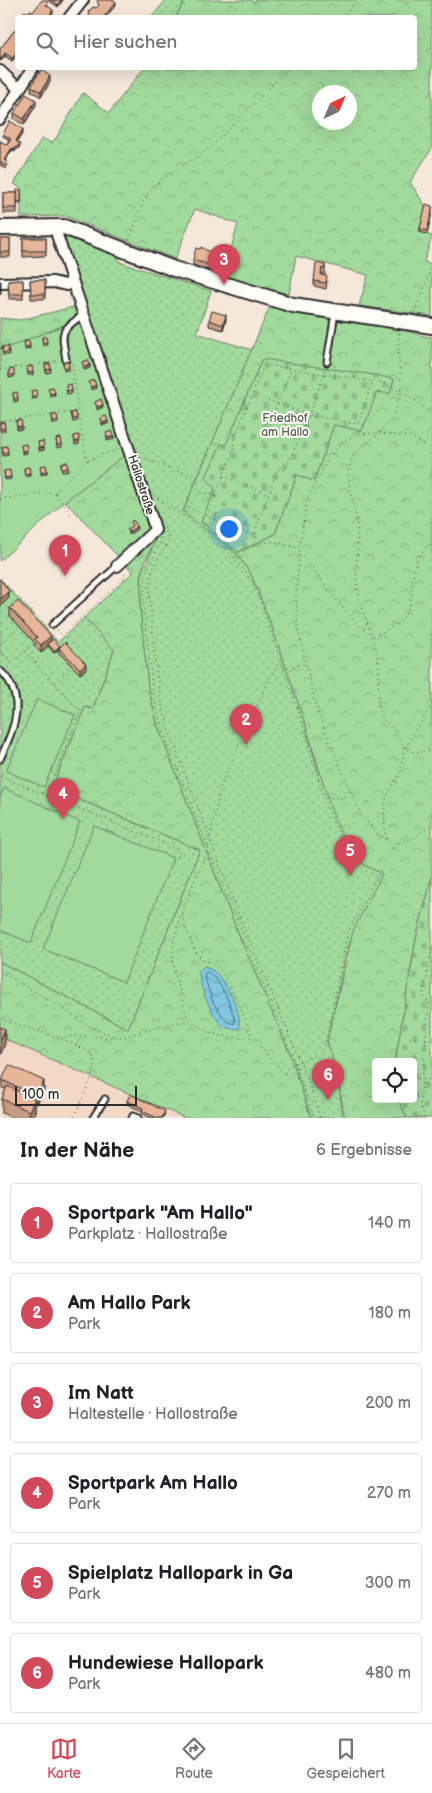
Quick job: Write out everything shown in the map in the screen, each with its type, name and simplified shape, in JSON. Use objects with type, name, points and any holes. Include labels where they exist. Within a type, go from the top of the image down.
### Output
[{"type":"main road","points":[[0,228],[54,226],[74,230],[199,277],[284,303],[432,326]]},
{"type":"street","points":[[71,15],[83,0]]},
{"type":"street","points":[[0,119],[32,70]]},
{"type":"street","points":[[0,71],[19,89]]},
{"type":"street","name":"Hallostraße","points":[[54,226],[155,530],[117,566]]},
{"type":"street","points":[[0,283],[53,282],[66,285],[72,282]]},
{"type":"lane","points":[[327,362],[335,311]]},
{"type":"lane","points":[[66,360],[62,334],[64,329],[83,315]]},
{"type":"lane","points":[[52,625],[117,566]]},
{"type":"lane","points":[[0,672],[5,674],[13,689],[16,714],[14,725],[0,760]]},
{"type":"lane","points":[[93,1118],[105,1099]]},
{"type":"lane","points":[[132,1118],[133,1116],[138,1118]]},
{"type":"path","points":[[344,15],[357,0]]},
{"type":"path","points":[[124,250],[148,193],[156,184],[184,166],[216,141],[287,70]]},
{"type":"path","points":[[413,314],[425,286],[432,261]]},
{"type":"path","points":[[401,330],[398,340],[401,392],[396,409],[378,433],[358,450],[352,459],[349,469],[357,526],[356,568],[358,591],[380,669],[378,705],[385,722],[394,729],[405,748],[414,752],[432,751]]},
{"type":"path","points":[[0,370],[71,360],[87,461]]},
{"type":"path","points":[[327,362],[324,374],[309,415],[286,471],[278,468],[254,535],[207,517],[234,450],[233,441],[263,368],[267,365],[324,374],[373,380],[384,383],[432,412]]},
{"type":"path","points":[[262,442],[291,369]]},
{"type":"path","points":[[264,399],[309,415],[358,424],[373,380]]},
{"type":"path","points":[[0,422],[78,411]]},
{"type":"path","points":[[394,844],[377,834],[369,826],[350,791],[315,703],[305,664],[296,613],[299,548],[307,500],[334,451],[342,442],[350,437],[366,433],[378,433],[411,437],[432,449]]},
{"type":"path","points":[[0,500],[55,492],[87,461],[128,446]]},
{"type":"path","points":[[139,456],[194,477],[197,480],[200,492],[183,516]]},
{"type":"path","points":[[223,476],[269,494]]},
{"type":"path","points":[[55,492],[73,517]]},
{"type":"path","points":[[150,492],[220,544],[247,573],[256,592],[301,720],[331,816],[351,855],[361,867],[376,877]]},
{"type":"path","points":[[200,492],[215,496]]},
{"type":"path","points":[[155,530],[160,536],[161,541],[146,571],[143,598],[152,686],[165,736],[208,848],[296,1063],[314,1118]]},
{"type":"path","points":[[161,541],[167,542],[152,571],[149,590],[158,685],[167,725],[242,924],[300,1062],[320,1118]]},
{"type":"path","points":[[234,558],[239,553],[262,541],[299,548]]},
{"type":"path","points":[[372,636],[388,629],[405,616],[411,605],[414,568],[420,555],[432,543]]},
{"type":"path","points":[[299,553],[305,557],[326,588],[360,627],[372,636]]},
{"type":"path","points":[[0,578],[48,629],[52,625],[62,635],[126,576],[117,566]]},
{"type":"path","points":[[0,620],[6,614]]},
{"type":"path","points":[[0,645],[18,628]]},
{"type":"path","points":[[0,651],[12,664],[33,644]]},
{"type":"path","points":[[25,651],[80,711],[47,795]]},
{"type":"path","points":[[0,659],[4,655]]},
{"type":"path","points":[[188,1021],[173,957],[177,930],[208,848],[222,782],[272,673],[280,661]]},
{"type":"path","points":[[283,668],[305,664]]},
{"type":"path","points":[[55,683],[72,668],[74,670]]},
{"type":"path","points":[[386,839],[385,812],[387,796],[398,776],[405,748],[432,704]]},
{"type":"path","points":[[0,776],[177,849],[180,854],[178,857]]},
{"type":"path","points":[[325,797],[345,798],[344,792],[350,791]]},
{"type":"path","points":[[284,1073],[289,1066],[318,1054],[325,1044],[348,932],[394,844],[414,838],[432,824]]},
{"type":"path","points":[[182,914],[186,929],[197,953],[200,957],[220,969],[252,1036],[288,1079],[300,1077]]},
{"type":"path","points":[[426,1118],[420,1105],[424,1079],[425,1040],[431,1001],[423,998],[423,996],[432,948]]},
{"type":"path","points":[[0,971],[67,1011],[88,1026],[116,1037]]},
{"type":"path","points":[[427,973],[432,974]]},
{"type":"path","points":[[0,1019],[60,1038],[88,1050],[95,1063],[92,1078],[74,1118]]},
{"type":"path","points":[[60,1038],[72,1036],[125,1037],[188,1021],[220,1036],[238,1038],[252,1036]]},
{"type":"path","points":[[410,1038],[432,1040]]},
{"type":"path","points":[[417,1078],[432,1080]]},
{"type":"shaded area","points":[[0,1037],[98,1080],[185,1118],[0,1118]]},
{"type":"green space","points":[[166,0],[185,0],[177,15],[154,15]]},
{"type":"green space","points":[[185,0],[250,0],[255,2],[256,0],[432,0],[432,148],[410,182],[426,207],[419,231],[432,236],[424,262],[432,264],[432,316],[359,306],[368,275],[296,256],[289,294],[223,277],[238,224],[195,209],[175,259],[65,216],[21,217],[21,188],[14,184],[42,138],[51,143],[56,138],[83,93],[109,113],[142,70],[417,70],[417,15],[177,15]]},
{"type":"green space","points":[[56,229],[119,250],[119,262],[211,291],[197,333],[252,350],[183,511],[237,554],[251,574],[272,627],[304,720],[318,770],[363,864],[383,874],[347,949],[327,1042],[338,1077],[343,1118],[311,1118],[297,1074],[236,928],[158,727],[148,687],[140,607],[142,569],[148,562],[155,540],[156,529]]},
{"type":"green space","points":[[78,306],[81,314],[65,325],[9,347],[0,348],[0,318],[20,320]]},
{"type":"green space","points":[[270,306],[399,329],[432,337],[432,877],[416,939],[396,1058],[372,1058],[372,1103],[400,1103],[407,1118],[345,1118],[336,1070],[327,1041],[353,931],[382,874],[363,864],[344,840],[333,815],[304,720],[272,627],[251,574],[237,554],[183,512]],"holes":[[[262,359],[334,424],[314,481],[297,475],[275,534],[238,552],[201,522],[215,489],[221,444],[226,446]]]},
{"type":"green space","points":[[81,314],[84,333],[125,455],[65,501],[0,561],[0,348],[9,347],[65,325]]},
{"type":"green space","name":"Friedhof am Hallo","points":[[262,359],[394,379],[390,394],[377,392],[362,431],[334,425],[314,481],[297,475],[275,534],[238,552],[201,522],[215,489],[206,477],[221,444],[226,445]]},
{"type":"green space","points":[[125,455],[130,456],[153,522],[155,540],[142,569],[140,607],[148,687],[158,727],[236,928],[290,1054],[311,1118],[185,1118],[0,1037],[0,962],[128,1029],[200,850],[52,788],[85,707],[93,709],[114,650],[84,618],[133,572],[65,501]]},
{"type":"green space","points":[[0,579],[58,642],[84,618],[114,650],[93,709],[85,707],[52,788],[200,850],[128,1029],[0,962]]},
{"type":"green space","points":[[37,699],[75,715],[44,787],[6,771]]},
{"type":"green space","points":[[4,788],[80,822],[31,943],[0,930],[0,797]]},
{"type":"green space","points":[[94,826],[173,858],[124,982],[43,949]]},
{"type":"green space","points":[[432,877],[432,1118],[407,1118],[400,1103],[417,1103],[417,1058],[396,1058],[416,939]]},
{"type":"water","points":[[204,966],[218,975],[230,992],[238,1012],[239,1029],[223,1026],[210,1008],[199,977],[199,971]]},
{"type":"building","points":[[42,0],[46,0],[48,2],[46,5],[53,10],[50,15],[25,15],[23,13],[25,11],[28,13],[30,10],[33,12]]},
{"type":"building","points":[[52,0],[61,0],[58,5]]},
{"type":"building","points":[[114,0],[116,2],[105,15],[90,15],[88,12],[93,7],[96,8],[99,5],[97,1]]},
{"type":"building","points":[[15,30],[15,55],[12,58],[5,53],[1,59],[0,49]]},
{"type":"building","points":[[41,70],[50,76],[41,92],[31,86]]},
{"type":"building","points":[[26,94],[36,100],[24,119],[14,113]]},
{"type":"building","points":[[10,121],[23,129],[16,141],[20,144],[14,149],[12,148],[4,160],[8,163],[6,166],[0,162],[0,141],[7,145],[11,139],[3,134]]},
{"type":"building","points":[[17,190],[21,190],[21,202],[17,201]]},
{"type":"building","points":[[3,193],[17,193],[17,208],[3,208]]},
{"type":"building","points":[[426,204],[432,206],[427,231],[420,229]]},
{"type":"building","points":[[23,238],[46,238],[46,251],[23,251]]},
{"type":"building","points":[[0,239],[10,239],[10,252],[0,252]]},
{"type":"building","points":[[201,247],[208,251],[222,253],[217,267],[193,260],[196,248],[200,249]]},
{"type":"building","points":[[316,263],[325,265],[325,269],[322,268],[321,275],[327,276],[326,283],[314,281]]},
{"type":"building","points":[[23,280],[23,294],[9,294],[8,281]]},
{"type":"building","points":[[30,280],[45,280],[45,294],[31,294]]},
{"type":"building","points":[[212,311],[226,315],[223,325],[209,320]]},
{"type":"building","points":[[42,337],[46,337],[47,342],[43,343]]},
{"type":"building","points":[[29,341],[30,346],[25,347],[24,342]]},
{"type":"building","points":[[8,346],[9,352],[3,353],[2,347]]},
{"type":"building","points":[[88,360],[90,365],[84,367],[82,362]]},
{"type":"building","points":[[68,361],[69,367],[64,368],[63,362]]},
{"type":"building","points":[[45,364],[50,364],[51,369],[46,370]]},
{"type":"building","points":[[32,366],[33,372],[28,373],[27,367]]},
{"type":"building","points":[[14,369],[14,375],[9,375],[9,370]]},
{"type":"building","points":[[94,380],[96,385],[91,387],[88,382]]},
{"type":"building","points":[[71,384],[72,390],[67,391],[66,385]]},
{"type":"building","points":[[53,387],[55,393],[50,394],[48,388]]},
{"type":"building","points":[[36,390],[37,396],[32,397],[31,391]]},
{"type":"building","points":[[17,392],[18,398],[14,399],[13,393]]},
{"type":"building","points":[[101,399],[103,405],[97,407],[95,402]]},
{"type":"building","points":[[76,412],[77,418],[73,419],[71,413]]},
{"type":"building","points":[[52,415],[57,415],[58,420],[53,421]]},
{"type":"building","points":[[106,416],[108,421],[102,423],[101,418]]},
{"type":"building","points":[[21,420],[22,426],[17,427],[16,421]]},
{"type":"building","points":[[4,422],[5,428],[0,429],[0,423]]},
{"type":"building","points":[[112,431],[114,436],[107,438],[106,433]]},
{"type":"building","points":[[79,435],[79,441],[75,442],[74,436]]},
{"type":"building","points":[[61,438],[62,444],[57,445],[56,439]]},
{"type":"building","points":[[43,441],[44,447],[39,448],[38,442]]},
{"type":"building","points":[[26,444],[27,450],[22,451],[21,445]]},
{"type":"building","points":[[7,446],[8,452],[3,453],[2,447]]},
{"type":"building","points":[[67,462],[68,468],[62,469],[61,463]]},
{"type":"building","points":[[46,465],[47,471],[41,472],[40,466]]},
{"type":"building","points":[[29,467],[30,473],[25,474],[24,468]]},
{"type":"building","points":[[10,470],[11,477],[5,478],[4,471]]},
{"type":"building","points":[[133,520],[137,526],[129,532],[127,530],[133,525],[131,522]]},
{"type":"building","points":[[0,579],[9,591],[0,599]]},
{"type":"building","points":[[18,601],[51,636],[41,645],[35,639],[37,637],[10,608]]},
{"type":"building","points":[[53,639],[60,646],[54,651],[48,644]]},
{"type":"building","points":[[65,642],[86,664],[80,669],[59,648]]},
{"type":"building","points":[[0,1027],[5,1029],[0,1041]]},
{"type":"building","points":[[9,1065],[44,1081],[37,1096],[2,1080]]},
{"type":"building","points":[[7,1086],[35,1099],[29,1111],[2,1099]]},
{"type":"building","points":[[130,1094],[165,1111],[162,1118],[157,1118],[142,1111],[143,1108],[127,1101]]},
{"type":"place","name":"Im Natt","points":[[224,285]]},
{"type":"place","name":"Sportpark \"Am Hallo\"","points":[[65,576]]},
{"type":"place","name":"Am Hallo Park","points":[[246,745]]},
{"type":"place","name":"Sportpark Am Hallo","points":[[63,819]]},
{"type":"place","name":"Spielplatz Hallopark in Ga","points":[[350,876]]},
{"type":"place","name":"Hundewiese Hallopark","points":[[328,1100]]}]
